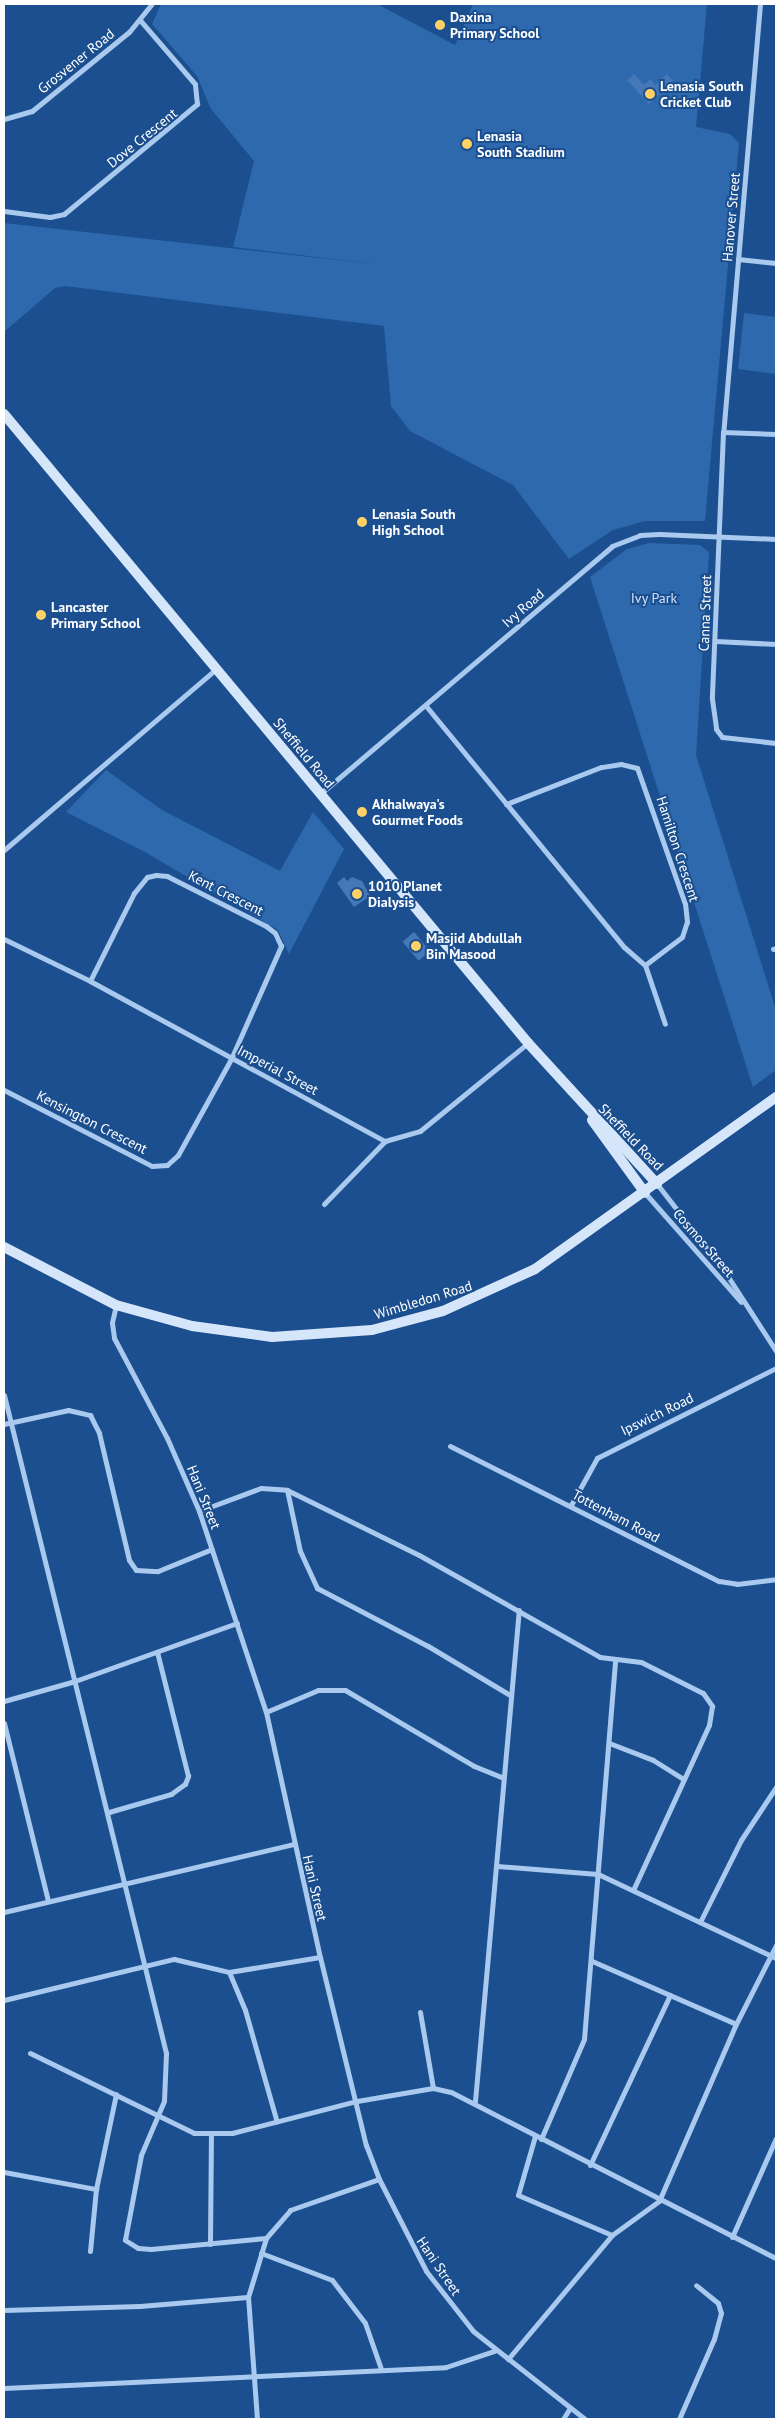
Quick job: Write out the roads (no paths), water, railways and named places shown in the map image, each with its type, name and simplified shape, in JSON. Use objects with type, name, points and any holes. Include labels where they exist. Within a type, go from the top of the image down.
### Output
[{"type":"street","name":"Grosvener Road","points":[[4,119],[32,111],[140,20],[152,4]]},
{"type":"street","name":"Hanover Street","points":[[723,432],[760,4]]},
{"type":"street","name":"Dove Crescent","points":[[4,211],[50,217],[64,214],[197,104],[195,84],[140,20]]},
{"type":"street","points":[[738,258],[776,262]]},
{"type":"street","name":"Sheffield Road","points":[[4,414],[528,1043],[585,1109],[657,1184]]},
{"type":"street","points":[[723,432],[776,434]]},
{"type":"street","name":"Canna Street","points":[[723,432],[712,699],[718,734],[733,742],[776,743]]},
{"type":"street","name":"Ivy Road","points":[[320,794],[426,706],[612,546],[640,535],[776,539]]},
{"type":"street","points":[[715,641],[776,644]]},
{"type":"street","points":[[4,850],[216,668]]},
{"type":"street","points":[[426,706],[624,947],[645,964],[665,1024]]},
{"type":"street","name":"Hamilton Crescent","points":[[506,804],[601,768],[621,764],[637,768],[685,904],[687,922],[682,937],[645,964]]},
{"type":"street","name":"Kent Crescent","points":[[90,981],[134,893],[147,877],[156,874],[166,876],[266,926],[279,939],[280,954],[231,1059]]},
{"type":"street","name":"Imperial Street","points":[[4,939],[90,981],[385,1141]]},
{"type":"street","points":[[324,1204],[385,1141],[420,1131],[528,1043]]},
{"type":"street","name":"Kensington Crescent","points":[[4,1090],[161,1167],[178,1155],[231,1059]]},
{"type":"street","name":"Wimbledon Road","points":[[4,1247],[116,1305],[192,1326],[254,1336],[310,1337],[372,1330],[443,1311],[510,1283],[645,1193],[776,1097]]},
{"type":"street","name":"Sheffield Road","points":[[585,1109],[645,1193]]},
{"type":"street","name":"Cosmos Street","points":[[657,1184],[723,1269],[776,1351]]},
{"type":"street","name":"Cosmos Street","points":[[645,1193],[746,1307]]},
{"type":"street","name":"Hani Street","points":[[116,1305],[112,1323],[114,1338],[167,1438],[199,1511],[266,1712],[293,1844],[320,1957],[357,2101],[366,2146],[379,2179],[426,2270],[494,2351],[508,2359],[585,2419]]},
{"type":"street","name":"Ipswich Road","points":[[571,1504],[597,1458],[776,1368]]},
{"type":"street","points":[[4,1395],[109,1812],[166,2053],[166,2089],[159,2113],[141,2155],[126,2240],[138,2248],[210,2244],[266,2238]]},
{"type":"street","points":[[4,1424],[68,1410],[90,1415],[99,1433],[129,1560],[136,1570],[158,1571],[212,1549]]},
{"type":"street","name":"Tottenham Road","points":[[450,1446],[571,1504],[719,1581],[737,1584],[776,1579]]},
{"type":"street","points":[[199,1511],[261,1488],[287,1490],[331,1508],[519,1610],[589,1652],[615,1661],[641,1662],[691,1684],[708,1698],[712,1706],[709,1725],[633,1890]]},
{"type":"street","points":[[287,1490],[300,1551],[316,1588],[428,1646],[510,1695]]},
{"type":"street","points":[[475,2102],[519,1610]]},
{"type":"street","points":[[4,1701],[75,1681],[237,1623]]},
{"type":"street","points":[[109,1812],[171,1794],[188,1776],[157,1652]]},
{"type":"street","points":[[541,2139],[582,2049],[592,1960],[615,1661]]},
{"type":"street","points":[[266,1712],[318,1690],[345,1690],[467,1763],[503,1778]]},
{"type":"street","points":[[4,1723],[48,1901]]},
{"type":"street","points":[[609,1743],[653,1760],[683,1778]]},
{"type":"street","points":[[700,1922],[740,1840],[774,1793],[776,1786]]},
{"type":"street","points":[[4,1912],[293,1844]]},
{"type":"street","points":[[497,1866],[598,1874],[774,1957]]},
{"type":"street","points":[[508,2359],[612,2235],[658,2201],[736,2024],[774,1957],[776,1945]]},
{"type":"street","points":[[4,2000],[144,1965],[182,1959],[229,1972],[320,1957]]},
{"type":"street","points":[[592,1960],[736,2024]]},
{"type":"street","points":[[229,1972],[245,2010],[277,2122]]},
{"type":"street","points":[[590,2165],[670,1996]]},
{"type":"street","points":[[420,2012],[433,2088]]},
{"type":"street","points":[[30,2053],[159,2113],[184,2129],[211,2134],[250,2130],[357,2101],[433,2088],[475,2102],[658,2201],[776,2258]]},
{"type":"street","points":[[90,2251],[96,2189],[116,2094]]},
{"type":"street","points":[[210,2244],[211,2134]]},
{"type":"street","points":[[535,2136],[518,2195],[612,2235]]},
{"type":"street","points":[[732,2237],[776,2138]]},
{"type":"street","points":[[4,2172],[96,2189]]},
{"type":"street","points":[[257,2419],[248,2297],[266,2238],[290,2210],[379,2179]]},
{"type":"street","points":[[261,2253],[332,2280],[365,2323],[381,2369]]},
{"type":"street","points":[[679,2419],[714,2339],[721,2313],[718,2303],[696,2285]]},
{"type":"street","points":[[4,2310],[140,2306],[248,2297]]},
{"type":"street","points":[[4,2388],[461,2364],[494,2351]]},
{"type":"street","points":[[563,2419],[570,2408]]},
{"type":"place","name":"Daxina Primary School","points":[[440,25]]},
{"type":"place","name":"Lenasia South Cricket Club","points":[[650,94]]},
{"type":"place","name":"Lenasia South Stadium","points":[[467,144]]},
{"type":"place","name":"Lenasia South High School","points":[[362,522]]},
{"type":"place","name":"Lancaster Primary School","points":[[41,615]]},
{"type":"place","name":"Akhalwaya's Gourmet Foods","points":[[362,812]]},
{"type":"place","name":"1010 Planet Dialysis","points":[[357,894]]},
{"type":"place","name":"Masjid Abdullah Bin Masood","points":[[416,946]]},
{"type":"park label","name":"Ivy Park","points":[[654,598]]}]
